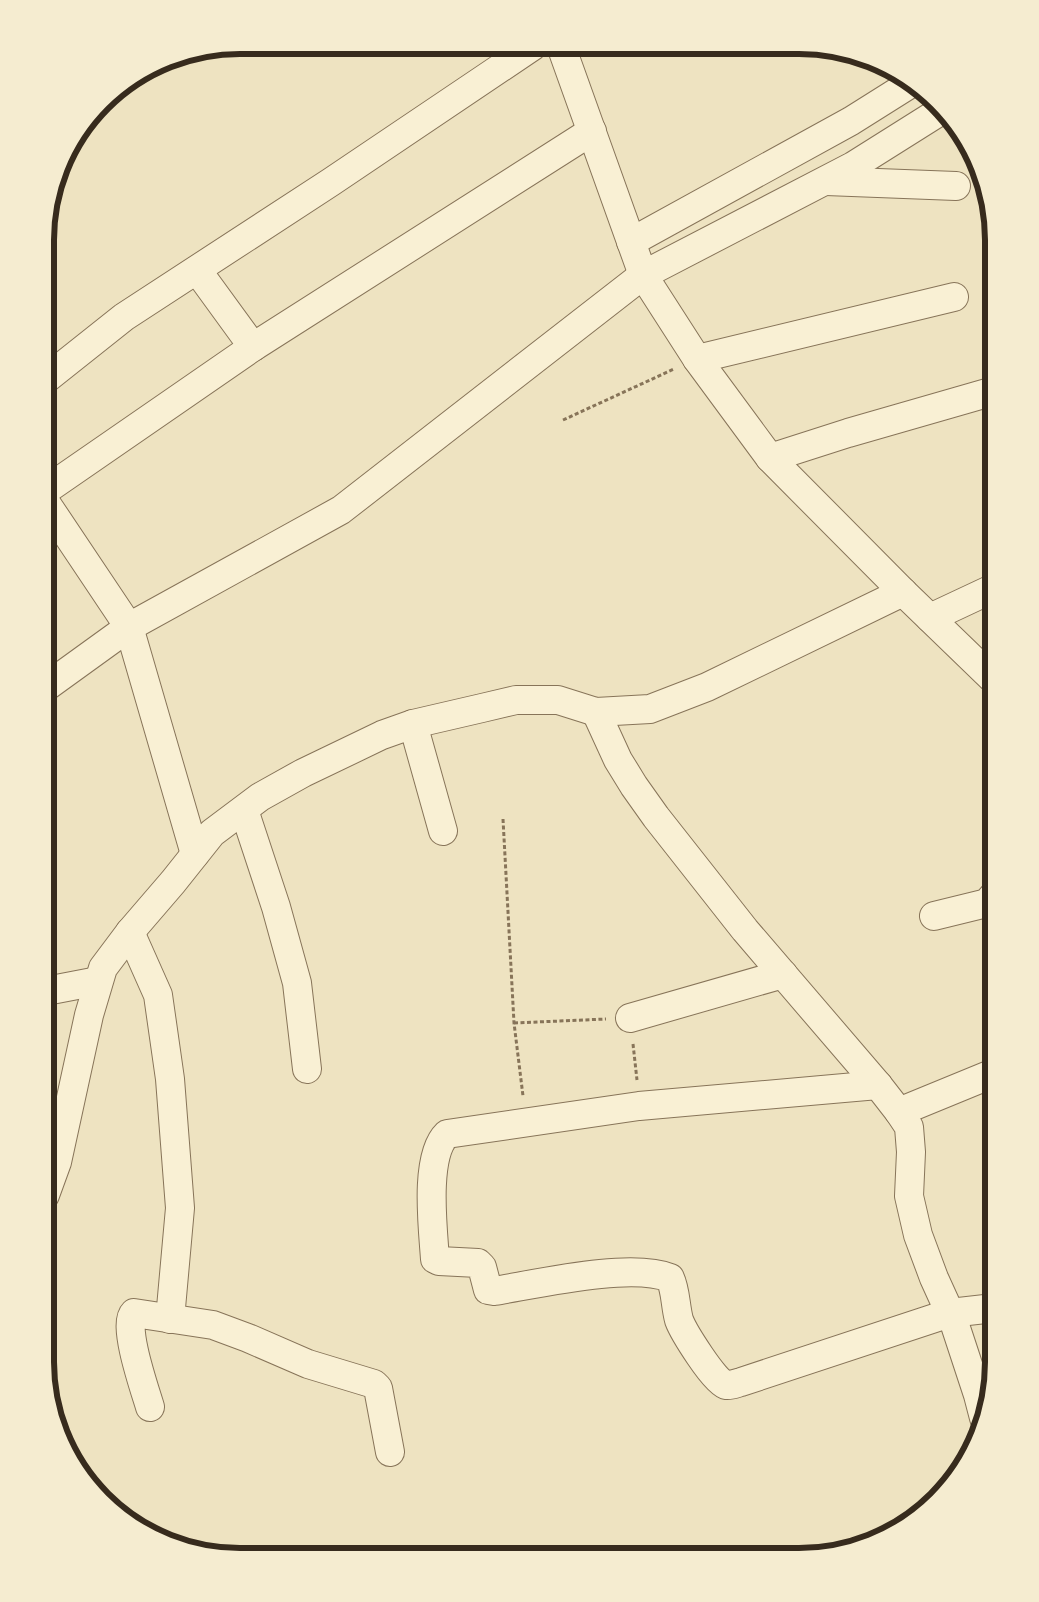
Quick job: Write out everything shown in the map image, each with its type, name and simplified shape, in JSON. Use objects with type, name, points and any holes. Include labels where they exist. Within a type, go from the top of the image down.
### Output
[{"type":"street","points":[[54,372],[124,317],[521,54]]},
{"type":"street","points":[[564,54],[643,275],[697,359],[770,458],[985,671]]},
{"type":"street","points":[[631,242],[851,121],[905,87]]},
{"type":"street","points":[[54,680],[129,627],[341,510],[643,275],[853,166],[936,114]]},
{"type":"street","points":[[54,484],[253,347],[592,131]]},
{"type":"street","points":[[825,181],[956,186]]},
{"type":"street","points":[[197,270],[253,347]]},
{"type":"street","points":[[697,359],[954,297]]},
{"type":"street","points":[[770,458],[848,433],[985,394]]},
{"type":"street","points":[[54,516],[129,627],[195,854]]},
{"type":"street","points":[[54,1170],[89,1015],[103,968],[130,932],[212,833],[260,797],[303,773],[382,735],[413,724],[516,700],[558,700],[596,712],[650,709],[706,687],[903,592]]},
{"type":"street","points":[[930,618],[985,592]]},
{"type":"street","points":[[596,712],[618,760],[634,786],[745,930],[878,1085],[908,1127],[911,1152],[909,1196],[918,1235],[934,1278],[950,1313],[980,1404]]},
{"type":"street","points":[[413,724],[443,832]]},
{"type":"street","points":[[244,810],[276,907],[297,983],[307,1069]]},
{"type":"street","points":[[934,916],[985,903]]},
{"type":"street","points":[[130,932],[158,995],[170,1079],[180,1208],[170,1319]]},
{"type":"street","points":[[630,1018],[783,974]]},
{"type":"street","points":[[54,989],[98,981]]},
{"type":"street","points":[[899,1112],[985,1077]]},
{"type":"street","points":[[878,1085],[639,1106],[447,1134],[443,1138],[438,1151],[431,1197],[435,1259],[439,1261],[478,1263],[482,1267],[488,1290],[494,1291],[586,1276],[619,1273],[658,1273],[670,1278],[674,1287],[679,1320],[685,1332],[712,1375],[726,1386],[950,1313],[985,1309]]},
{"type":"street","points":[[150,1407],[133,1347],[129,1321],[130,1316],[134,1313],[213,1325],[308,1364],[374,1384],[378,1388],[390,1452]]},
{"type":"path","points":[[563,420],[697,359]]},
{"type":"path","points":[[503,820],[514,1022],[526,1122]]},
{"type":"path","points":[[514,1022],[630,1018],[639,1106]]}]
